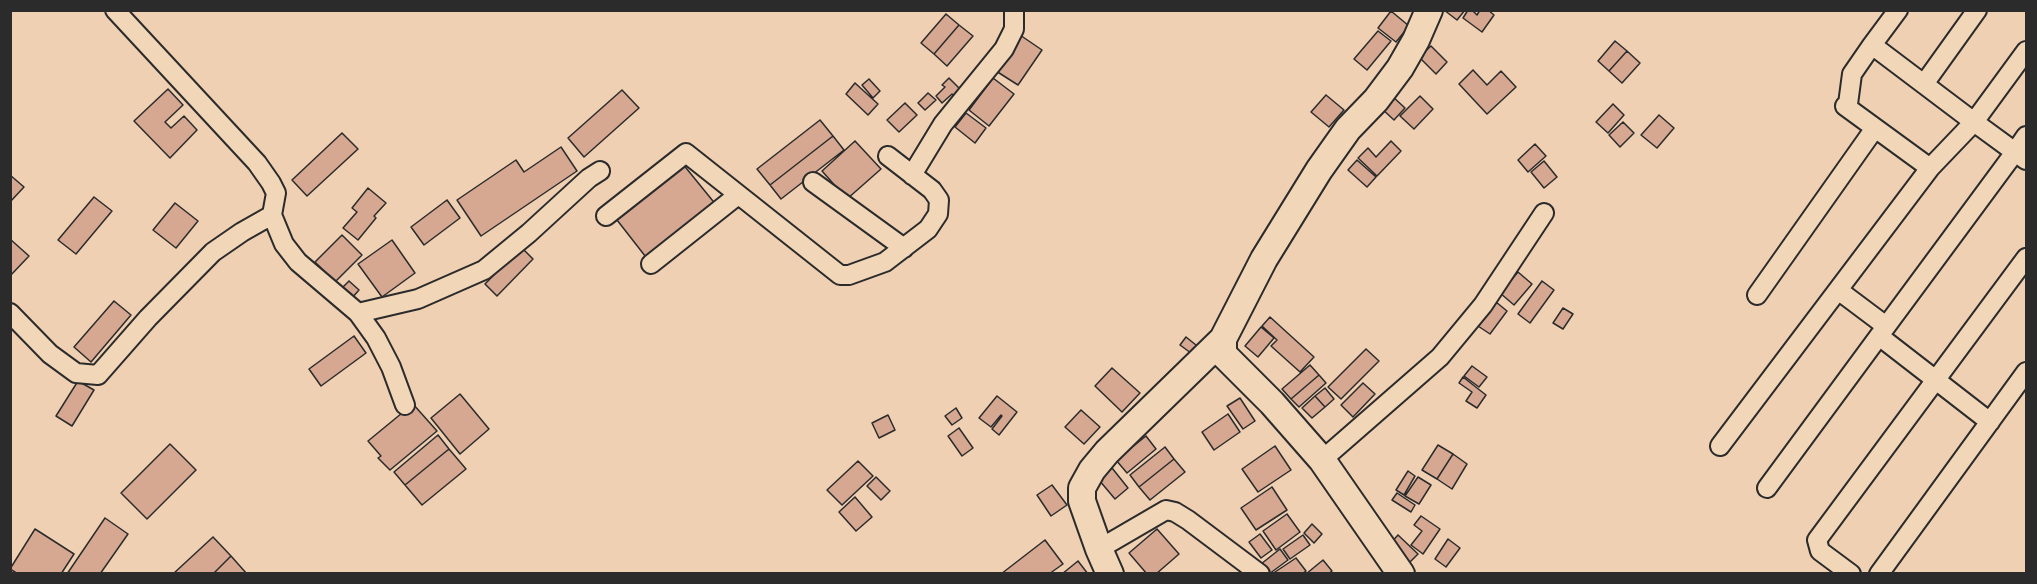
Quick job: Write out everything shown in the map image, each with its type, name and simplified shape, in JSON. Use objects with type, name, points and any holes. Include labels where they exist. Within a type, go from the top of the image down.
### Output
[{"type":"street","points":[[115,10],[257,163],[276,193],[272,215],[284,244],[298,262],[358,313],[376,338],[391,367],[405,405]]},
{"type":"street","points":[[912,175],[943,124],[1004,49],[1014,29],[1014,10]]},
{"type":"street","points":[[1110,573],[1082,501],[1082,488],[1092,470],[1107,452],[1223,339],[1264,259],[1319,170],[1348,129],[1376,100],[1400,68],[1429,10]]},
{"type":"street","points":[[1898,10],[1851,74],[1848,104],[1845,106],[1930,168]]},
{"type":"street","points":[[1924,84],[1977,10]]},
{"type":"street","points":[[1872,45],[2021,156]]},
{"type":"street","points":[[1720,446],[1930,168],[1974,122],[2026,51]]},
{"type":"street","points":[[1757,295],[1875,128]]},
{"type":"street","points":[[1767,488],[1882,331],[2021,156],[2026,136]]},
{"type":"street","points":[[606,216],[686,153],[840,275],[849,275],[885,262],[928,229],[938,214],[939,200],[932,190],[888,156]]},
{"type":"street","points":[[358,313],[418,299],[484,270],[529,233],[589,178],[600,171]]},
{"type":"street","points":[[813,182],[904,248]]},
{"type":"street","points":[[651,264],[738,195]]},
{"type":"street","points":[[1322,460],[1440,357],[1483,305],[1544,213]]},
{"type":"street","points":[[10,313],[50,354],[76,373],[98,375],[148,318],[213,252],[272,215]]},
{"type":"street","points":[[1851,573],[1820,551],[1817,540],[2026,258]]},
{"type":"street","points":[[1838,290],[1935,380],[1990,422]]},
{"type":"street","points":[[1223,339],[1223,354],[1322,460],[1401,573]]},
{"type":"street","points":[[1879,573],[2026,372]]},
{"type":"street","points":[[1099,549],[1166,510],[1188,520],[1260,573]]},
{"type":"building","points":[[1444,10],[1465,10],[1457,20]]},
{"type":"building","points":[[1468,10],[1472,10],[1477,15],[1480,10],[1488,10],[1494,15],[1482,32],[1463,18]]},
{"type":"building","points":[[1391,11],[1409,26],[1396,42],[1378,28]]},
{"type":"building","points":[[946,14],[959,25],[934,54],[921,43]]},
{"type":"building","points":[[959,25],[973,36],[947,66],[934,54]]},
{"type":"building","points":[[1378,31],[1391,41],[1367,70],[1354,59]]},
{"type":"building","points":[[1020,35],[1042,50],[1018,85],[996,71]]},
{"type":"building","points":[[1615,41],[1627,51],[1609,71],[1598,61]]},
{"type":"building","points":[[1431,46],[1447,62],[1436,74],[1419,57]]},
{"type":"building","points":[[1627,51],[1640,63],[1622,83],[1609,71]]},
{"type":"building","points":[[1473,70],[1487,85],[1501,71],[1516,87],[1487,114],[1459,84]]},
{"type":"building","points":[[949,78],[961,90],[954,97],[952,94],[942,103],[936,96],[945,87],[942,85]]},
{"type":"building","points":[[993,78],[1014,94],[989,126],[969,110]]},
{"type":"building","points":[[869,79],[880,91],[873,98],[862,85]]},
{"type":"building","points":[[855,83],[878,104],[868,115],[846,94]]},
{"type":"building","points":[[168,89],[183,105],[165,122],[171,128],[184,116],[197,130],[170,158],[134,121]]},
{"type":"building","points":[[622,90],[639,108],[584,157],[568,138]]},
{"type":"building","points":[[928,93],[936,100],[925,110],[918,103]]},
{"type":"building","points":[[1326,95],[1344,110],[1329,127],[1311,112]]},
{"type":"building","points":[[1392,96],[1405,108],[1394,120],[1381,108]]},
{"type":"building","points":[[1420,96],[1433,109],[1414,129],[1400,116]]},
{"type":"building","points":[[905,103],[917,115],[899,132],[887,120]]},
{"type":"building","points":[[1613,104],[1624,115],[1608,133],[1596,122]]},
{"type":"building","points":[[966,113],[986,128],[975,143],[955,127]]},
{"type":"building","points":[[1659,115],[1674,128],[1657,148],[1641,135]]},
{"type":"building","points":[[820,120],[833,136],[770,185],[757,169]]},
{"type":"building","points":[[1623,122],[1634,133],[1620,147],[1609,135]]},
{"type":"building","points":[[342,133],[358,149],[307,196],[292,180]]},
{"type":"building","points":[[833,136],[844,150],[781,199],[770,185]]},
{"type":"building","points":[[855,141],[881,169],[847,199],[822,171]]},
{"type":"building","points":[[1391,141],[1401,151],[1377,176],[1358,158],[1368,148],[1376,157]]},
{"type":"building","points":[[1535,144],[1546,156],[1528,172],[1518,160]]},
{"type":"building","points":[[561,147],[577,171],[481,236],[457,200],[516,160],[524,172]]},
{"type":"building","points":[[1357,160],[1376,177],[1367,187],[1348,170]]},
{"type":"building","points":[[1544,161],[1557,177],[1544,188],[1531,172]]},
{"type":"building","points":[[682,163],[717,206],[649,261],[617,220],[617,212]]},
{"type":"building","points":[[10,175],[24,187],[10,202]]},
{"type":"building","points":[[368,188],[386,203],[358,240],[343,228],[357,212],[352,208]]},
{"type":"building","points":[[94,197],[112,211],[76,254],[58,240]]},
{"type":"building","points":[[447,200],[460,218],[424,245],[411,227]]},
{"type":"building","points":[[175,203],[198,221],[176,248],[153,230]]},
{"type":"building","points":[[342,235],[362,255],[335,282],[315,262]]},
{"type":"building","points":[[10,239],[29,256],[10,276]]},
{"type":"building","points":[[392,240],[415,273],[382,297],[358,264]]},
{"type":"building","points":[[521,247],[533,259],[497,296],[485,284]]},
{"type":"building","points":[[1518,272],[1532,284],[1514,305],[1500,293]]},
{"type":"building","points":[[349,281],[359,290],[352,298],[342,288]]},
{"type":"building","points":[[1542,281],[1554,290],[1530,323],[1518,314]]},
{"type":"building","points":[[114,301],[131,315],[91,362],[74,347]]},
{"type":"building","points":[[1496,302],[1507,311],[1490,334],[1478,326]]},
{"type":"building","points":[[1563,308],[1573,314],[1563,329],[1553,323]]},
{"type":"building","points":[[1270,317],[1314,357],[1300,372],[1271,346],[1277,340],[1262,326]]},
{"type":"building","points":[[1261,327],[1274,338],[1258,357],[1245,346]]},
{"type":"building","points":[[354,336],[366,353],[321,386],[309,369]]},
{"type":"building","points":[[1186,337],[1201,349],[1195,356],[1180,345]]},
{"type":"building","points":[[1366,349],[1379,361],[1341,399],[1328,387]]},
{"type":"building","points":[[1310,365],[1319,375],[1291,399],[1282,389]]},
{"type":"building","points":[[1472,366],[1487,377],[1479,387],[1464,376]]},
{"type":"building","points":[[1112,368],[1140,393],[1122,412],[1095,386]]},
{"type":"building","points":[[1319,375],[1326,383],[1299,407],[1291,399]]},
{"type":"building","points":[[1463,377],[1486,395],[1477,408],[1466,401],[1472,392],[1459,383]]},
{"type":"building","points":[[78,381],[94,390],[72,426],[56,416]]},
{"type":"building","points":[[1363,383],[1375,394],[1353,417],[1341,405]]},
{"type":"building","points":[[1325,388],[1334,399],[1325,407],[1315,396]]},
{"type":"building","points":[[460,394],[489,429],[460,454],[431,418]]},
{"type":"building","points":[[997,396],[1017,412],[999,435],[992,429],[1001,415],[991,427],[979,418]]},
{"type":"building","points":[[1315,396],[1325,407],[1312,418],[1302,408]]},
{"type":"building","points":[[1240,398],[1255,421],[1243,429],[1227,406]]},
{"type":"building","points":[[413,404],[437,431],[390,470],[378,458],[381,456],[368,441]]},
{"type":"building","points":[[956,408],[962,418],[952,425],[945,416]]},
{"type":"building","points":[[1081,410],[1100,427],[1084,444],[1065,427]]},
{"type":"building","points":[[1228,414],[1240,432],[1214,450],[1202,432]]},
{"type":"building","points":[[888,415],[895,430],[879,438],[872,423]]},
{"type":"building","points":[[959,428],[973,448],[962,456],[948,436]]},
{"type":"building","points":[[438,435],[449,449],[405,485],[394,472]]},
{"type":"building","points":[[1146,436],[1156,449],[1127,473],[1116,460]]},
{"type":"building","points":[[170,444],[196,470],[147,519],[121,493]]},
{"type":"building","points":[[1438,445],[1453,454],[1437,479],[1422,470]]},
{"type":"building","points":[[1275,446],[1291,470],[1258,492],[1242,469]]},
{"type":"building","points":[[1165,447],[1174,459],[1139,487],[1130,475]]},
{"type":"building","points":[[449,449],[466,469],[422,505],[405,485]]},
{"type":"building","points":[[1453,454],[1467,464],[1452,489],[1437,479]]},
{"type":"building","points":[[1174,459],[1185,472],[1150,500],[1139,487]]},
{"type":"building","points":[[858,461],[873,476],[842,505],[827,490]]},
{"type":"building","points":[[1112,468],[1128,488],[1115,499],[1099,480]]},
{"type":"building","points":[[1408,471],[1415,476],[1404,495],[1396,490]]},
{"type":"building","points":[[876,477],[890,491],[881,500],[867,486]]},
{"type":"building","points":[[1418,477],[1431,485],[1419,504],[1405,496]]},
{"type":"building","points":[[1052,485],[1067,505],[1051,516],[1037,495]]},
{"type":"building","points":[[1272,487],[1287,510],[1256,530],[1241,508]]},
{"type":"building","points":[[1397,493],[1415,505],[1411,512],[1392,500]]},
{"type":"building","points":[[855,497],[872,517],[856,531],[839,512]]},
{"type":"building","points":[[1287,514],[1300,532],[1276,550],[1263,531]]},
{"type":"building","points":[[1421,516],[1440,529],[1423,554],[1411,545],[1422,531],[1414,525]]},
{"type":"building","points":[[105,518],[128,534],[100,574],[67,574]]},
{"type":"building","points":[[1312,524],[1322,534],[1314,543],[1304,533]]},
{"type":"building","points":[[35,529],[74,554],[61,574],[18,574],[10,569]]},
{"type":"building","points":[[1157,529],[1179,554],[1156,574],[1147,574],[1129,553]]},
{"type":"building","points":[[1260,534],[1272,550],[1261,558],[1249,542]]},
{"type":"building","points":[[1303,535],[1310,545],[1290,559],[1283,549]]},
{"type":"building","points":[[1398,535],[1418,554],[1409,563],[1389,545]]},
{"type":"building","points":[[213,537],[231,556],[213,574],[173,574]]},
{"type":"building","points":[[1448,539],[1460,548],[1446,567],[1435,559]]},
{"type":"building","points":[[1045,540],[1063,564],[1049,574],[1001,574]]},
{"type":"building","points":[[1280,549],[1288,560],[1269,574],[1261,564]]},
{"type":"building","points":[[231,556],[247,574],[213,574]]},
{"type":"building","points":[[1296,558],[1306,571],[1302,574],[1276,574],[1275,572]]},
{"type":"building","points":[[1323,560],[1332,571],[1328,574],[1306,574]]},
{"type":"building","points":[[1078,561],[1088,574],[1062,574]]}]
